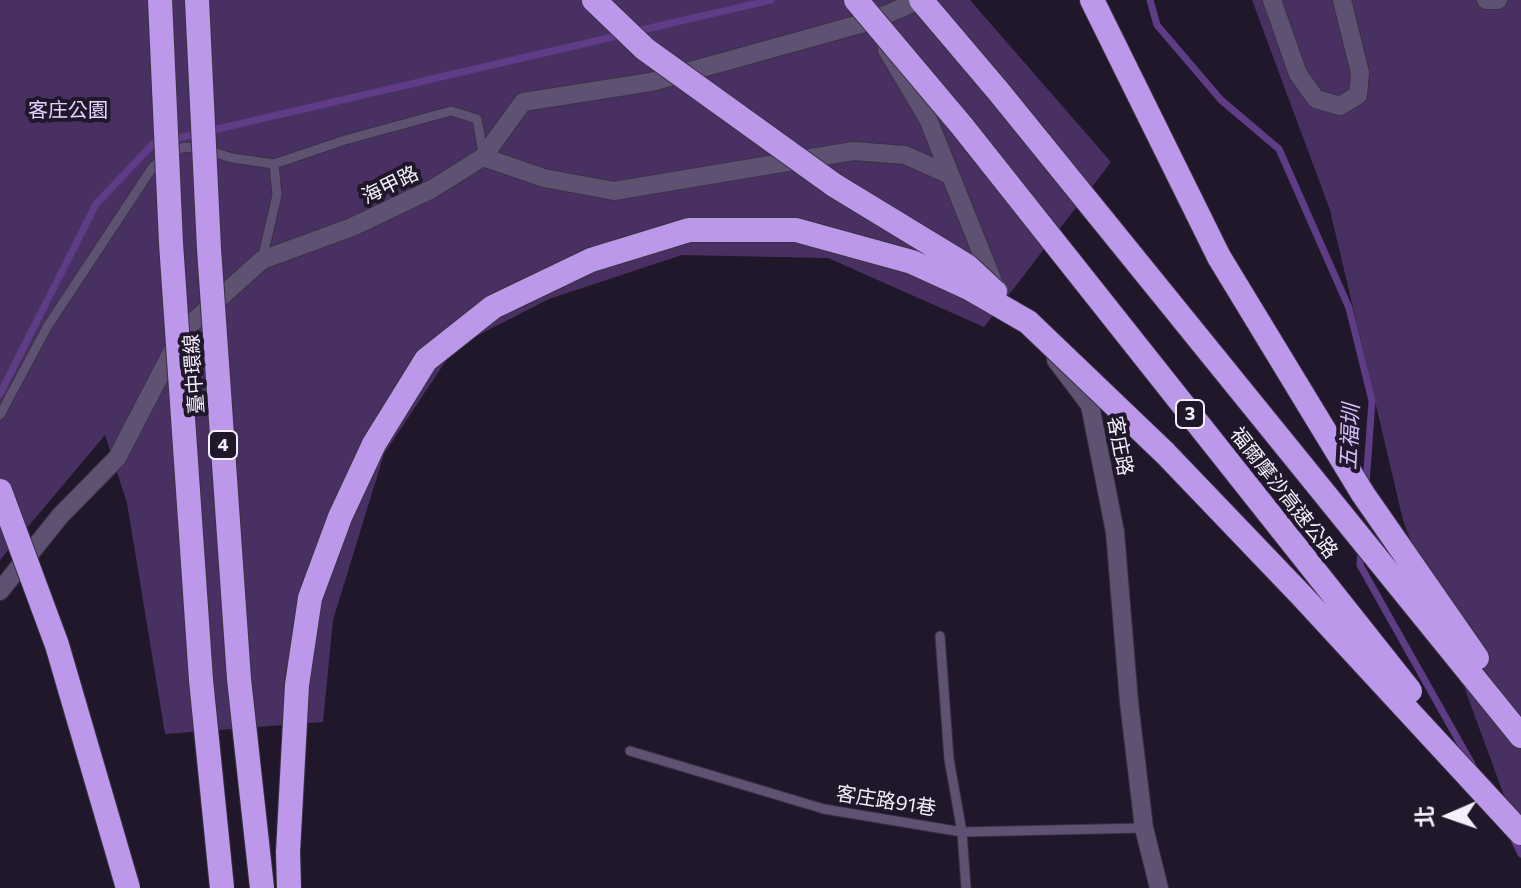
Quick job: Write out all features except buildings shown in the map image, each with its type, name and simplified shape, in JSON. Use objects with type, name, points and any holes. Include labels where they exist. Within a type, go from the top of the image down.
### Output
[{"type":"highway","name":"臺中環線","points":[[160,0],[171,243],[200,665],[222,888]]},
{"type":"highway","name":"臺中環線","points":[[197,0],[209,249],[238,663],[262,888]]},
{"type":"highway","points":[[594,0],[645,49],[834,185],[967,266],[1165,453],[1521,832]]},
{"type":"highway","name":"福爾摩沙高速公路","points":[[856,0],[962,126],[1521,832]]},
{"type":"highway","name":"福爾摩沙高速公路","points":[[920,0],[999,92],[1521,736]]},
{"type":"highway","points":[[1092,0],[1219,257],[1363,494],[1521,723]]},
{"type":"highway","points":[[289,888],[288,852],[297,685],[310,598],[357,480],[403,396],[426,360],[493,307],[591,260],[689,230],[796,230],[912,262],[969,288],[1028,322]]},
{"type":"highway","points":[[0,491],[57,645],[128,888]]},
{"type":"street","name":"海甲路","points":[[0,591],[60,516],[117,458],[183,331],[262,260],[352,227],[432,189],[483,157],[523,102],[651,82],[871,21],[920,0]]},
{"type":"street","points":[[1272,0],[1298,74],[1316,99],[1340,106],[1358,95],[1360,73],[1342,0]]},
{"type":"street","points":[[1486,0],[1498,0]]},
{"type":"street","name":"客庄路","points":[[871,21],[928,119],[994,284],[1090,405],[1115,532],[1129,702],[1144,828],[1159,888]]},
{"type":"street","points":[[483,157],[544,178],[614,191],[853,151],[905,155],[950,175]]},
{"type":"lane","points":[[0,415],[47,327],[152,168],[167,154],[184,147],[274,164],[345,140],[451,111],[477,119],[483,157]]},
{"type":"lane","points":[[262,260],[277,195],[274,164]]},
{"type":"lane","points":[[940,636],[949,759],[962,832],[966,888]]},
{"type":"lane","name":"客庄路91巷","points":[[630,751],[824,809],[962,832],[1144,828]]},
{"type":"green space","name":"客庄公園","points":[[0,0],[970,0],[1111,162],[984,327],[828,258],[682,255],[549,299],[455,347],[384,454],[333,620],[323,722],[165,734],[127,503],[105,435],[0,560]]},
{"type":"green space","points":[[1252,0],[1521,0],[1521,842],[1403,520],[1330,210]]},
{"type":"waterway","points":[[633,32],[771,0]]},
{"type":"waterway","name":"五福圳","points":[[1150,0],[1157,25],[1221,100],[1279,149],[1349,308],[1372,401],[1366,484]]},
{"type":"waterway","points":[[0,394],[96,204],[153,144],[621,35]]},
{"type":"waterway","name":"五福圳","points":[[1361,548],[1360,565],[1473,766]]},
{"type":"waterway","name":"五福圳","points":[[1512,836],[1521,854]]}]
